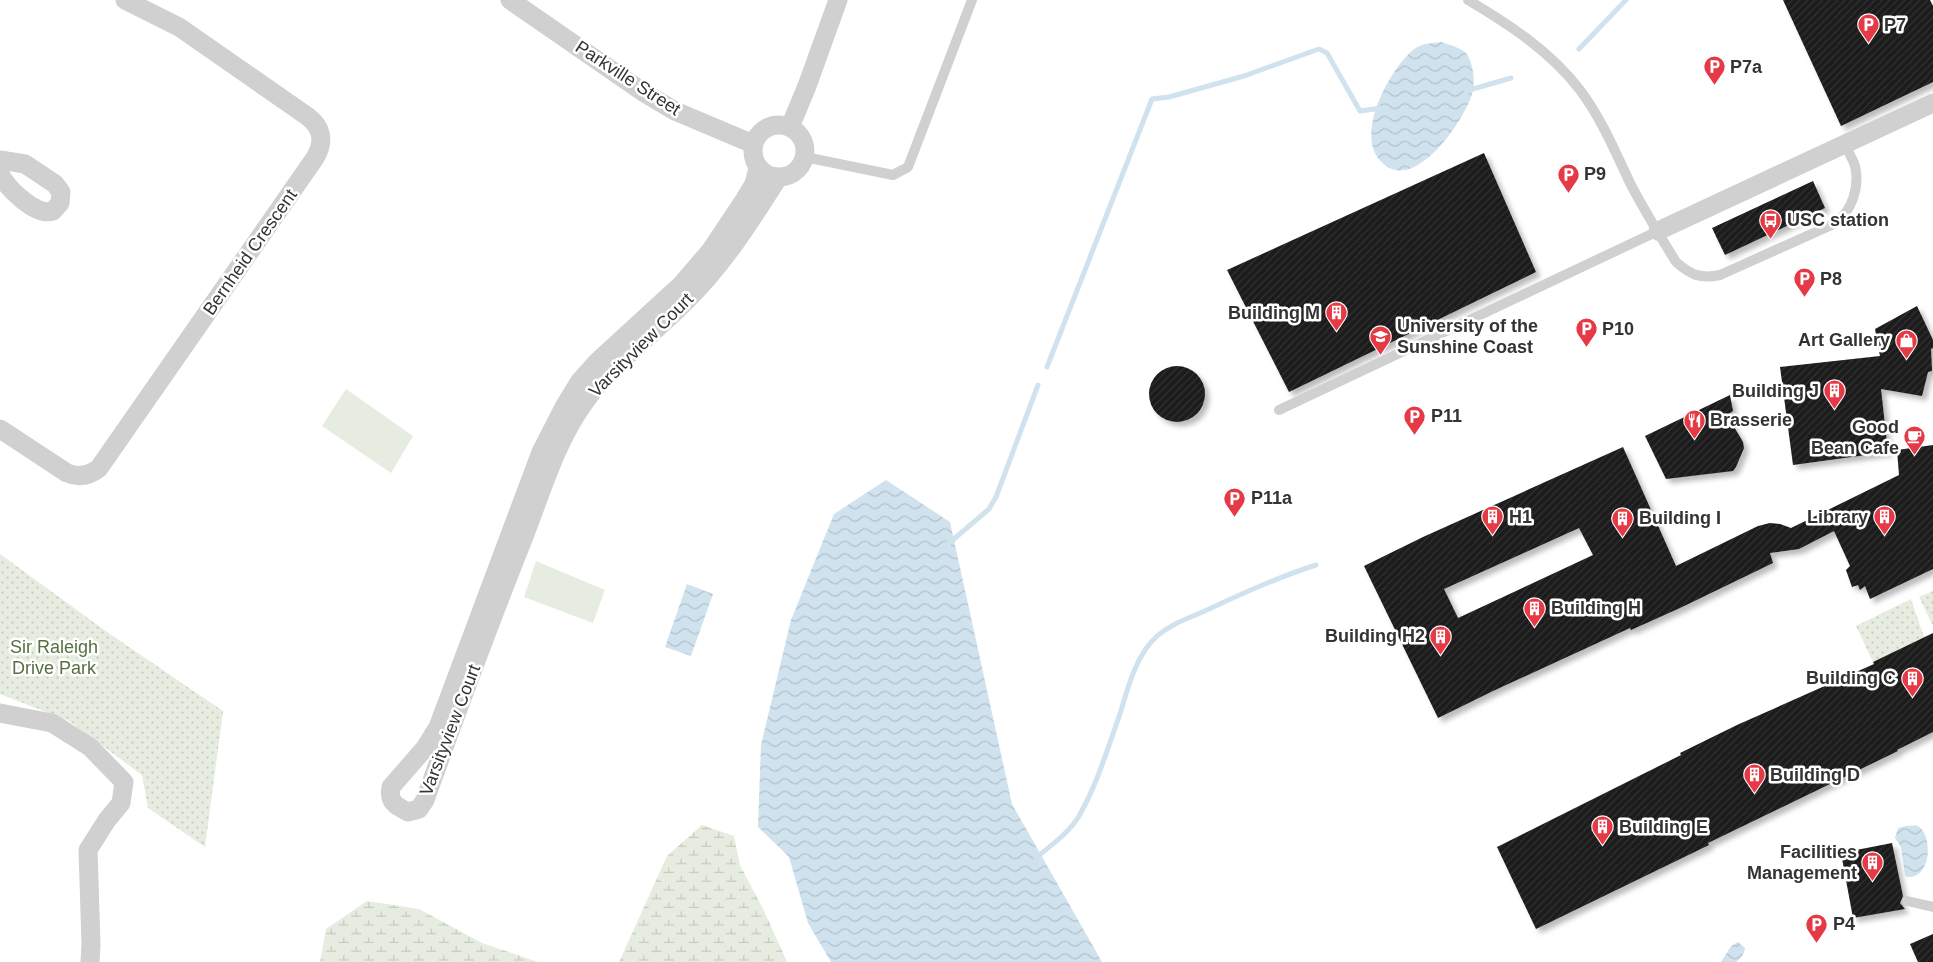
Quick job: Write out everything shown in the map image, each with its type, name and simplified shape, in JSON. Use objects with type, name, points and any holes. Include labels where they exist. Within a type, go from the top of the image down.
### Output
[{"type":"street","name":"Bernheid Crescent","points":[[0,429],[67,474],[85,476],[99,468],[316,158],[321,145],[322,137],[319,128],[308,116],[187,33],[125,0]]},
{"type":"street","name":"Parkville Street","points":[[510,0],[643,92],[675,111],[753,144]]},
{"type":"street","points":[[790,127],[838,0]]},
{"type":"street","points":[[1658,231],[1933,103]]},
{"type":"street","points":[[783,125],[790,127],[803,140],[805,148],[801,166],[795,173],[787,177],[770,177],[758,168],[754,161],[753,144],[757,136],[768,127],[783,125]]},
{"type":"street","points":[[0,160],[25,164],[55,184],[61,192],[60,203],[53,211],[42,212],[11,189],[0,174]]},
{"type":"street","name":"Varsityview Court","points":[[603,368],[682,284],[711,250],[746,199],[754,184],[758,168]]},
{"type":"street","name":"Varsityview Court","points":[[444,729],[511,552],[541,452],[564,407],[580,381],[603,368],[642,341],[685,302],[725,258],[778,178]]},
{"type":"street","points":[[0,713],[52,724],[90,747],[124,782],[121,803],[107,820],[88,850],[90,962]]},
{"type":"lane","points":[[804,157],[893,174],[908,167],[972,0]]},
{"type":"lane","points":[[1468,0],[1518,31],[1562,68],[1594,109],[1644,209],[1676,262],[1701,278],[1720,275],[1836,223],[1844,217],[1854,196],[1855,166],[1845,145]]},
{"type":"lane","points":[[1279,410],[1658,231]]},
{"type":"lane","points":[[1907,901],[1933,907]]},
{"type":"green space","points":[[346,389],[413,436],[391,473],[322,426]]},
{"type":"green space","name":"Sir Raleigh Drive Park","points":[[0,554],[107,632],[223,711],[205,847],[148,808],[142,775],[69,721],[0,694]]},
{"type":"green space","points":[[536,561],[605,590],[593,623],[524,597]]},
{"type":"green space","points":[[1933,591],[1933,626],[1919,597]]},
{"type":"green space","points":[[1911,599],[1924,637],[1873,662],[1856,626]]},
{"type":"green space","points":[[702,825],[734,836],[740,865],[764,911],[787,962],[619,962],[667,856]]},
{"type":"green space","points":[[367,901],[419,909],[482,943],[538,962],[320,962],[326,929]]},
{"type":"water","points":[[1442,42],[1461,50],[1469,57],[1473,75],[1473,92],[1471,97],[1457,124],[1433,154],[1419,165],[1405,170],[1391,169],[1378,158],[1373,146],[1371,132],[1379,101],[1395,71],[1413,50],[1423,45]]},
{"type":"water","points":[[886,480],[950,522],[1012,804],[1102,962],[831,962],[808,923],[789,857],[758,827],[761,745],[791,620],[834,514]]},
{"type":"water","points":[[687,584],[713,594],[691,656],[665,647]]},
{"type":"water","points":[[1918,826],[1923,831],[1928,847],[1928,856],[1921,871],[1915,876],[1907,877],[1905,875],[1901,847],[1895,838],[1898,828]]},
{"type":"water","points":[[1738,942],[1745,948],[1741,957],[1736,962],[1721,962],[1731,946]]},
{"type":"building","name":"P7","points":[[1783,0],[1930,0],[1933,6],[1933,82],[1841,126]]},
{"type":"building","name":"Building M","points":[[1484,153],[1536,272],[1289,392],[1227,270]]},
{"type":"building","points":[[1813,181],[1825,208],[1725,255],[1712,228]]},
{"type":"building","name":"Building J","points":[[1917,306],[1933,340],[1933,348],[1931,349],[1932,371],[1928,372],[1922,396],[1881,389],[1888,452],[1793,465],[1780,367],[1880,356],[1875,329]]},
{"type":"building","points":[[1172,366],[1182,366],[1197,374],[1203,383],[1205,394],[1203,405],[1197,414],[1182,422],[1172,422],[1161,417],[1154,410],[1149,399],[1149,389],[1154,378],[1161,371]]},
{"type":"building","name":"Brasserie","points":[[1730,395],[1733,411],[1727,415],[1743,442],[1744,448],[1733,471],[1666,479],[1645,436]]},
{"type":"building","points":[[1933,445],[1933,569],[1870,599],[1865,586],[1860,590],[1858,585],[1852,587],[1846,570],[1850,566],[1834,531],[1799,549],[1770,553],[1773,563],[1680,608],[1631,630],[1630,628],[1438,718],[1364,566],[1423,537],[1623,447],[1676,566],[1758,526],[1770,523],[1791,528],[1899,475],[1897,450]],"holes":[[[1579,528],[1593,555],[1458,618],[1444,589]]]},
{"type":"building","points":[[1933,633],[1933,732],[1898,751],[1708,843],[1709,845],[1536,929],[1497,847],[1737,725],[1874,664],[1873,662]]},
{"type":"building","name":"Facilities Management","points":[[1892,843],[1903,896],[1900,903],[1905,909],[1853,918],[1841,853]]},
{"type":"building","points":[[1933,934],[1933,962],[1918,962],[1910,944]]},
{"type":"waterway","points":[[1579,49],[1626,0]]},
{"type":"waterway","points":[[1047,367],[1152,99],[1169,97],[1244,76],[1319,49],[1327,53],[1360,111],[1382,108]]},
{"type":"waterway","points":[[1466,91],[1511,78]]},
{"type":"waterway","points":[[948,544],[989,509],[996,497],[1038,385]]},
{"type":"waterway","points":[[1036,858],[1065,833],[1079,816],[1102,766],[1138,662],[1143,652],[1157,636],[1175,624],[1247,591],[1316,565]]},
{"type":"place","name":"P7","points":[[1868,44]]},
{"type":"place","name":"P7a","points":[[1714,86]]},
{"type":"place","name":"P9","points":[[1568,193]]},
{"type":"place","name":"USC station","points":[[1771,239]]},
{"type":"place","name":"P8","points":[[1804,298]]},
{"type":"place","name":"Building M","points":[[1336,332]]},
{"type":"place","name":"P10","points":[[1586,348]]},
{"type":"place","name":"University of the Sunshine Coast","points":[[1381,355]]},
{"type":"place","name":"Art Gallery","points":[[1906,359]]},
{"type":"place","name":"Building J","points":[[1835,410]]},
{"type":"place","name":"P11","points":[[1415,435]]},
{"type":"place","name":"Brasserie","points":[[1694,439]]},
{"type":"place","name":"Good Bean Cafe","points":[[1915,456]]},
{"type":"place","name":"P11a","points":[[1235,517]]},
{"type":"place","name":"H1","points":[[1493,536]]},
{"type":"place","name":"Library","points":[[1884,536]]},
{"type":"place","name":"Building I","points":[[1623,537]]},
{"type":"place","name":"Building H","points":[[1535,627]]},
{"type":"place","name":"Building H2","points":[[1441,655]]},
{"type":"place","name":"Building C","points":[[1912,697]]},
{"type":"place","name":"Building D","points":[[1754,794]]},
{"type":"place","name":"Building E","points":[[1603,846]]},
{"type":"place","name":"Facilities Management","points":[[1873,881]]},
{"type":"place","name":"P4","points":[[1817,943]]}]
